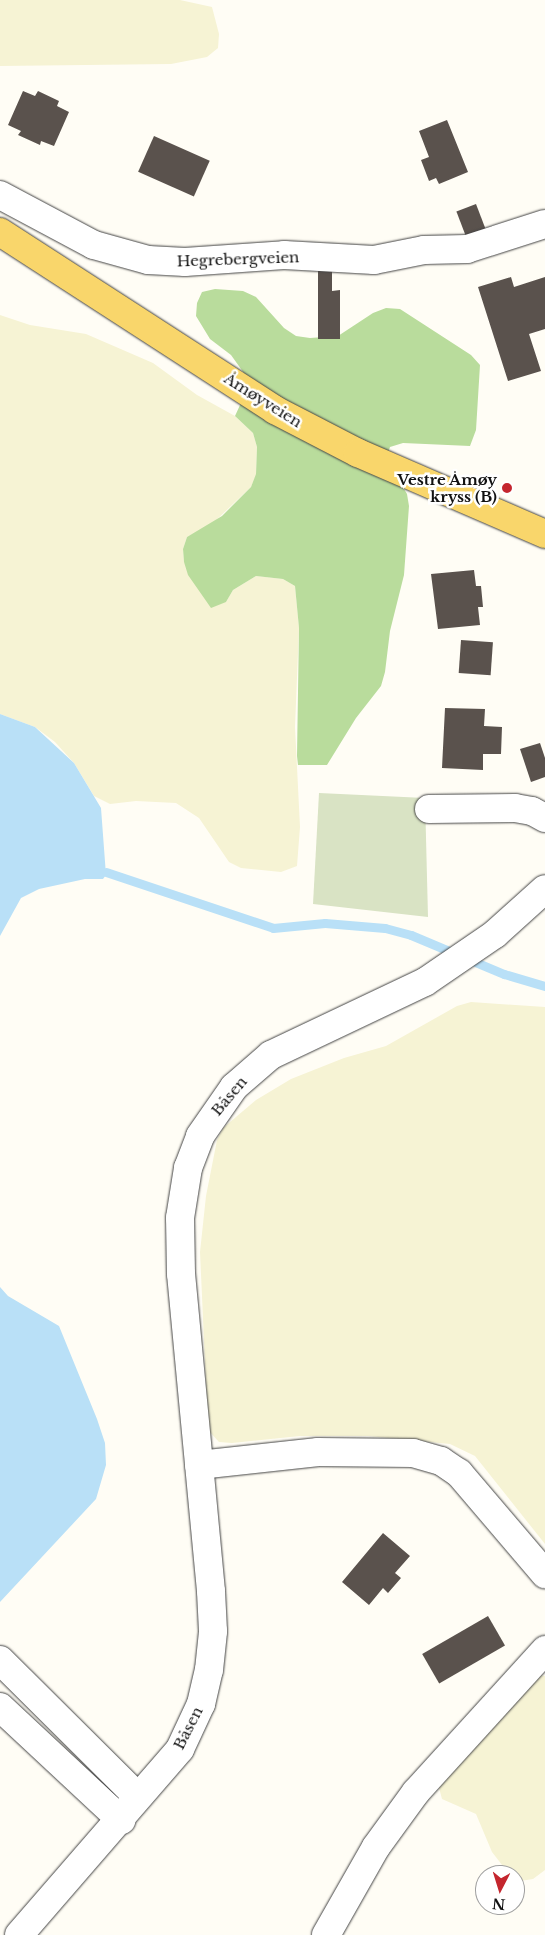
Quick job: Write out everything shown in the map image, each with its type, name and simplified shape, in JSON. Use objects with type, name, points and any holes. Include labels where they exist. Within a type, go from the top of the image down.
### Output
[{"type":"main road","name":"Åmøyveien","points":[[0,232],[275,410],[358,453],[545,534]]},
{"type":"street","name":"Hegrebergveien","points":[[0,195],[94,245],[148,260],[185,262],[284,255],[374,260],[424,250],[467,249],[545,224]]},
{"type":"street","points":[[429,809],[515,808],[532,811],[545,818]]},
{"type":"street","name":"Båsen","points":[[19,1935],[121,1820],[187,1738],[201,1704],[209,1670],[213,1631],[211,1591],[181,1274],[180,1218],[188,1168],[211,1117],[234,1087],[271,1055],[425,982],[495,934],[545,889]]},
{"type":"street","points":[[199,1465],[318,1452],[413,1453],[441,1462],[459,1473],[545,1574]]},
{"type":"street","points":[[326,1935],[376,1847],[416,1792],[545,1650]]},
{"type":"street","points":[[0,1660],[138,1797]]},
{"type":"street","points":[[0,1707],[121,1820]]},
{"type":"shaded area","points":[[0,0],[180,0],[212,7],[219,34],[218,48],[207,57],[171,64],[0,66]]},
{"type":"shaded area","points":[[0,315],[30,325],[86,334],[153,363],[197,395],[235,416],[253,433],[257,447],[256,475],[251,487],[211,525],[187,537],[183,549],[184,562],[226,602],[233,590],[256,576],[283,579],[295,586],[299,628],[295,727],[300,827],[297,866],[281,872],[241,868],[229,862],[199,818],[176,803],[136,801],[110,804],[94,796],[74,763],[55,742],[35,727],[0,714]]},
{"type":"shaded area","points":[[471,1002],[545,1007],[545,1544],[475,1456],[450,1444],[368,1436],[300,1436],[232,1443],[219,1442],[208,1430],[200,1252],[206,1196],[217,1140],[223,1128],[256,1100],[291,1079],[344,1058],[386,1046],[457,1006]]},
{"type":"shaded area","points":[[535,1674],[545,1676],[545,1870],[533,1879],[525,1880],[525,1865],[502,1865],[492,1852],[476,1814],[442,1799],[438,1784]]},
{"type":"green space","points":[[215,289],[243,291],[256,297],[284,328],[296,336],[310,338],[338,336],[373,313],[386,308],[400,309],[471,355],[480,365],[476,430],[470,446],[403,443],[390,447],[386,459],[407,494],[409,506],[404,575],[390,631],[385,672],[381,686],[356,718],[327,765],[298,765],[299,628],[295,586],[283,579],[256,576],[233,590],[226,602],[211,608],[188,575],[184,562],[183,549],[187,537],[222,516],[251,487],[256,474],[257,447],[253,433],[235,416],[246,392],[246,376],[231,355],[210,339],[196,316],[197,303],[202,292]]},
{"type":"green space","points":[[319,793],[425,798],[428,917],[313,904]]},
{"type":"water","points":[[0,714],[35,727],[74,763],[101,808],[106,875],[103,879],[85,879],[39,889],[21,898],[0,936]]},
{"type":"water","points":[[0,1287],[8,1296],[59,1326],[97,1419],[105,1443],[106,1465],[96,1499],[0,1602]]},
{"type":"building","points":[[23,91],[35,96],[38,91],[59,101],[57,106],[69,112],[54,146],[41,141],[40,145],[18,135],[21,131],[8,125]]},
{"type":"building","points":[[447,120],[468,172],[439,184],[436,178],[429,181],[421,160],[429,157],[419,131]]},
{"type":"building","points":[[154,136],[210,161],[194,196],[138,172]]},
{"type":"building","points":[[476,204],[486,230],[466,238],[456,212]]},
{"type":"building","points":[[332,270],[332,291],[340,290],[340,339],[318,339],[318,271]]},
{"type":"building","points":[[511,277],[514,287],[545,277],[545,329],[529,334],[541,371],[508,381],[478,287]]},
{"type":"building","points":[[474,570],[476,586],[481,586],[483,607],[478,607],[480,625],[438,629],[431,574]]},
{"type":"building","points":[[461,640],[493,642],[491,675],[459,673]]},
{"type":"building","points":[[445,708],[485,709],[484,726],[502,727],[501,754],[483,754],[483,770],[442,768]]},
{"type":"building","points":[[540,743],[545,758],[545,777],[531,782],[520,749]]},
{"type":"building","points":[[383,1533],[410,1556],[395,1573],[401,1578],[388,1593],[383,1588],[369,1605],[342,1582]]},
{"type":"building","points":[[488,1616],[505,1645],[439,1683],[422,1654]]},
{"type":"waterway","points":[[106,872],[273,928],[325,923],[385,928],[411,935],[504,974],[545,986]]},
{"type":"place","name":"Vestre Åmøy kryss (B)","points":[[507,488]]}]
